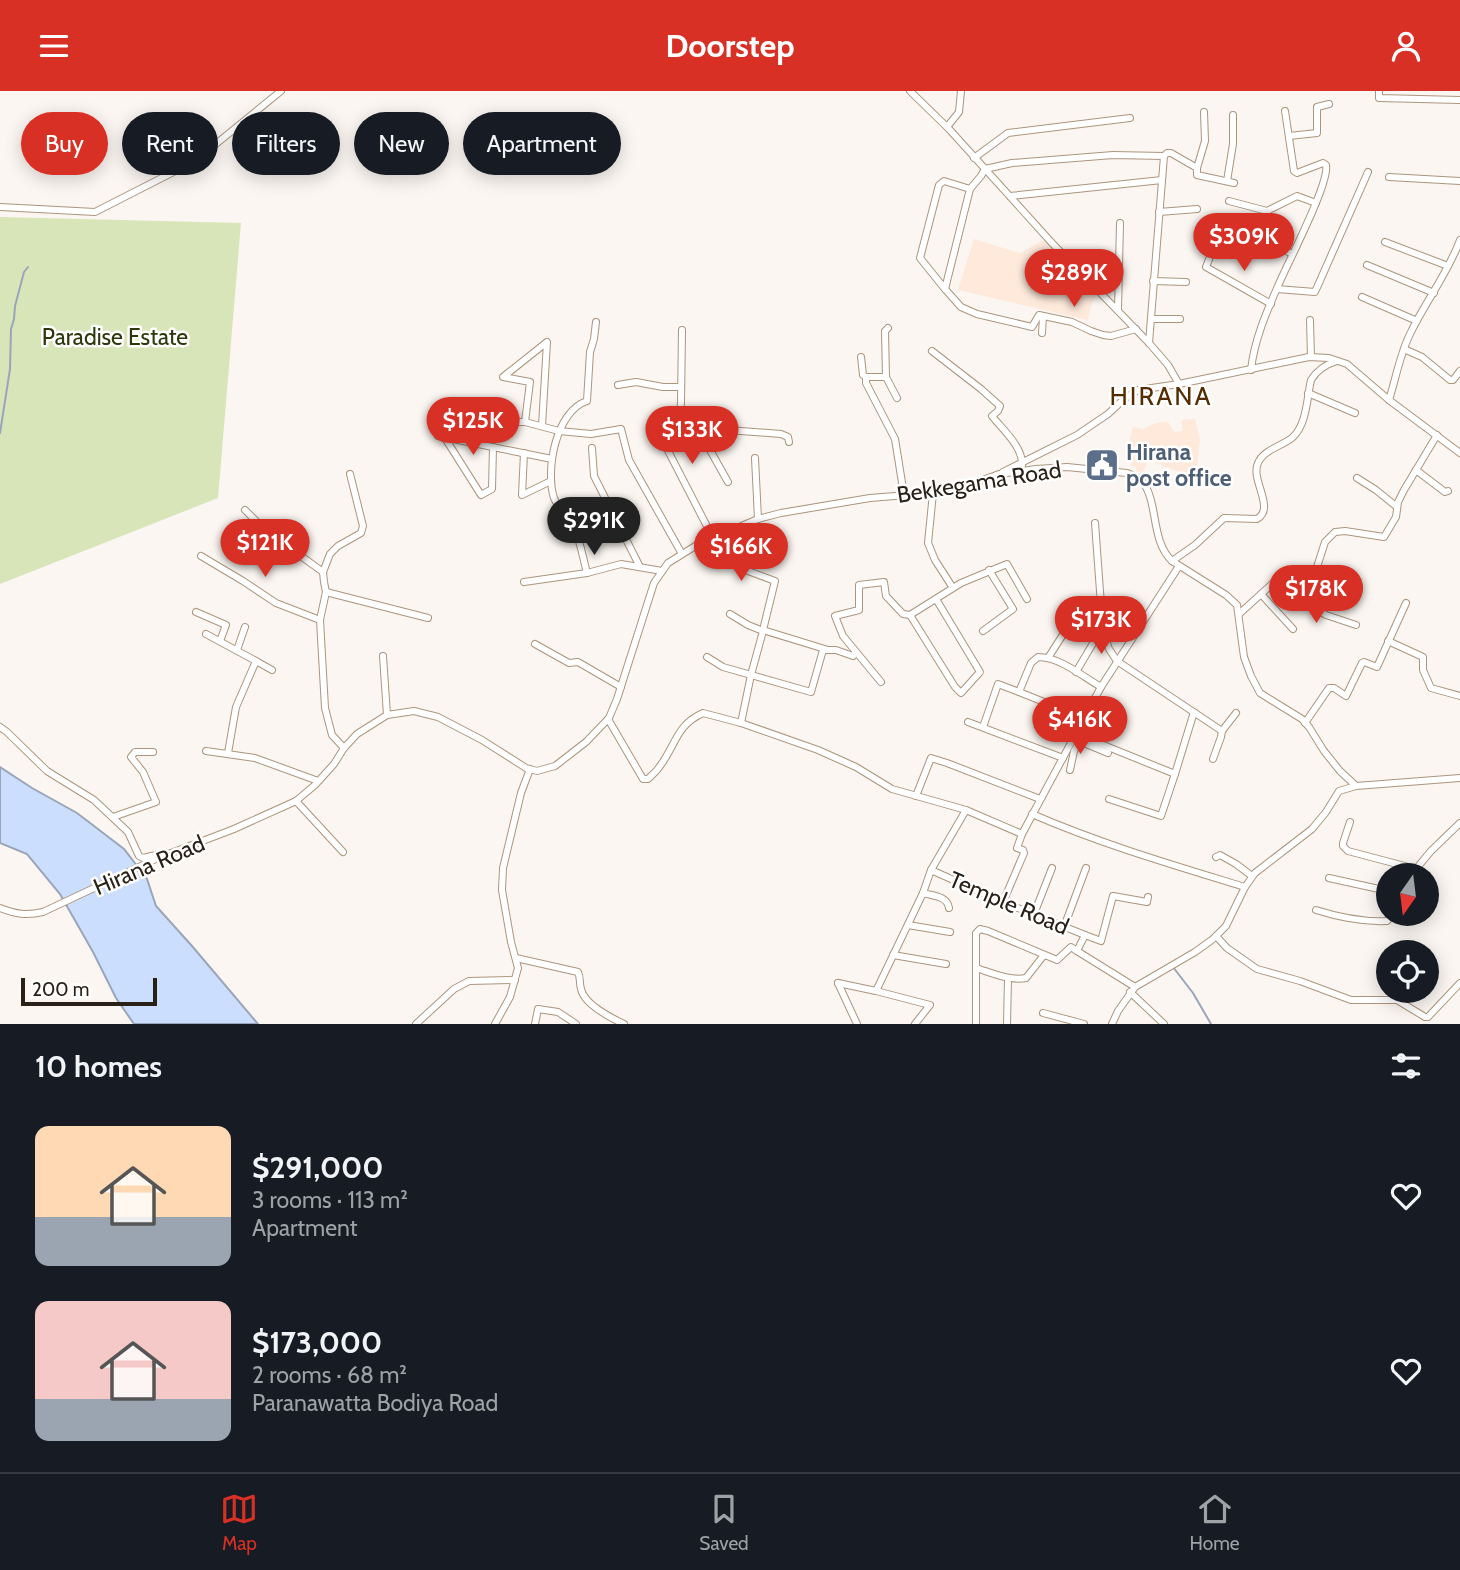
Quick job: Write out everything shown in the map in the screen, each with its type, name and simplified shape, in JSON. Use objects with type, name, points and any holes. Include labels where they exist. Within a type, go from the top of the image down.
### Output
[{"type":"street","points":[[0,207],[95,212],[195,161],[281,91]]},
{"type":"street","points":[[910,91],[1149,343],[1168,365],[1179,384]]},
{"type":"street","points":[[947,127],[959,111],[961,91]]},
{"type":"street","points":[[1379,91],[1379,99],[1460,101],[1458,92]]},
{"type":"street","points":[[1289,136],[1317,133],[1317,107],[1329,104]]},
{"type":"street","points":[[1204,111],[1205,141],[1197,175],[1231,182],[1233,115]]},
{"type":"street","points":[[1251,370],[1253,351],[1276,289],[1316,203],[1327,172],[1326,165],[1320,164],[1297,173],[1294,171],[1285,111]]},
{"type":"street","points":[[974,157],[1008,133],[1130,118]]},
{"type":"street","points":[[945,289],[970,189],[985,169],[1012,163],[1113,155],[1164,156],[1167,153],[1197,168]]},
{"type":"street","points":[[1149,343],[1164,156]]},
{"type":"street","points":[[1276,289],[1315,292],[1368,172]]},
{"type":"street","points":[[1389,177],[1460,181]]},
{"type":"street","points":[[1010,196],[1162,180]]},
{"type":"street","points":[[970,189],[944,181],[939,185],[920,258],[961,307],[977,314],[1032,327],[1039,315],[1072,322],[1103,335],[1111,336],[1136,329]]},
{"type":"street","points":[[1229,201],[1267,211],[1297,197],[1316,203]]},
{"type":"street","points":[[1159,212],[1196,209]]},
{"type":"street","points":[[1228,218],[1292,254]]},
{"type":"street","points":[[1118,310],[1120,223]]},
{"type":"street","points":[[1390,400],[1404,349],[1460,240]]},
{"type":"street","points":[[1385,241],[1448,266]]},
{"type":"street","points":[[1215,244],[1206,267],[1271,304]]},
{"type":"street","points":[[1367,265],[1434,293]]},
{"type":"street","points":[[1153,281],[1186,282]]},
{"type":"street","points":[[1363,297],[1417,321]]},
{"type":"street","points":[[1042,333],[1043,316]]},
{"type":"street","points":[[1151,319],[1181,319]]},
{"type":"street","points":[[1310,320],[1311,357]]},
{"type":"street","points":[[587,573],[573,526],[555,500],[551,481],[558,431],[577,404],[587,401],[590,352],[596,322]]},
{"type":"street","points":[[888,328],[885,331],[887,377],[897,398]]},
{"type":"street","points":[[679,438],[682,330]]},
{"type":"street","points":[[524,422],[530,382],[503,377],[547,342],[542,426]]},
{"type":"street","points":[[1404,349],[1422,357],[1450,380],[1460,371]]},
{"type":"street","points":[[932,351],[1000,406],[992,416],[1023,457],[1022,471]]},
{"type":"street","points":[[861,357],[866,383],[895,439],[904,495]]},
{"type":"street","points":[[999,474],[1084,432],[1138,390],[1311,357],[1329,358],[1347,364],[1460,453]]},
{"type":"street","points":[[1337,361],[1314,374],[1302,424],[1294,436],[1260,459],[1256,470],[1265,504],[1262,516],[1257,519],[1224,518],[1195,545],[1171,561],[1226,595],[1237,605],[1244,657],[1260,693],[1305,723],[1340,771],[1356,786]]},
{"type":"street","points":[[866,377],[887,377]]},
{"type":"street","points":[[618,385],[636,382],[681,387]]},
{"type":"street","points":[[1308,393],[1355,412]]},
{"type":"street","points":[[465,415],[501,422],[524,422],[558,431],[591,435],[621,429],[629,460],[681,554]]},
{"type":"street","points":[[728,430],[781,434],[788,437],[789,442]]},
{"type":"street","points":[[713,538],[663,441],[701,434],[727,482]]},
{"type":"street","points":[[1298,589],[1317,567],[1325,542],[1335,532],[1384,537],[1396,517],[1404,490],[1437,435]]},
{"type":"street","points":[[493,447],[492,489],[481,495],[442,437],[524,453],[552,459]]},
{"type":"street","points":[[592,448],[594,476],[640,567]]},
{"type":"street","points":[[524,453],[522,495],[551,481]]},
{"type":"street","points":[[755,459],[758,519]]},
{"type":"street","name":"Bekkegama Road","points":[[530,769],[537,771],[555,767],[586,742],[608,719],[654,583],[668,563],[697,545],[758,519],[870,498],[961,488],[999,474],[1022,471],[1067,467],[1127,473],[1143,482],[1164,554],[1171,561]]},
{"type":"street","points":[[1416,470],[1445,492],[1448,491]]},
{"type":"street","points":[[344,748],[332,735],[326,708],[320,620],[326,592],[323,572],[330,554],[338,546],[361,533],[363,526],[350,474]]},
{"type":"street","points":[[1357,478],[1397,507]]},
{"type":"street","points":[[933,493],[928,543],[935,560],[953,588]]},
{"type":"street","points":[[245,510],[265,530],[323,572]]},
{"type":"street","points":[[1095,523],[1102,627],[1117,661],[1222,731]]},
{"type":"street","points":[[729,531],[735,560],[740,568],[775,581],[741,723]]},
{"type":"street","points":[[201,556],[276,603],[320,620]]},
{"type":"street","points":[[524,582],[587,573],[621,564],[662,572]]},
{"type":"street","points":[[881,682],[843,636],[835,616],[859,610],[859,585],[884,582],[886,597],[903,614],[910,615],[953,588],[1007,564],[1027,599]]},
{"type":"street","points":[[1003,902],[1024,853],[1017,848],[1031,814],[1101,687],[1179,566]]},
{"type":"street","points":[[984,631],[1013,609],[989,570]]},
{"type":"street","points":[[1240,614],[1284,575],[1318,610],[1356,625]]},
{"type":"street","points":[[326,592],[428,618]]},
{"type":"street","points":[[1261,594],[1293,629]]},
{"type":"street","points":[[910,615],[954,687],[961,693],[980,671],[936,599]]},
{"type":"street","points":[[1305,723],[1329,688],[1334,688],[1346,696],[1362,663],[1377,667],[1406,603]]},
{"type":"street","points":[[196,612],[226,625],[220,641]]},
{"type":"street","points":[[730,614],[748,625],[828,650]]},
{"type":"street","points":[[237,650],[245,627]]},
{"type":"street","points":[[1076,672],[1102,627]]},
{"type":"street","points":[[1048,658],[1064,633]]},
{"type":"street","points":[[206,634],[272,670]]},
{"type":"street","points":[[1388,641],[1423,657],[1423,670],[1431,688],[1460,696]]},
{"type":"street","points":[[535,644],[569,663],[578,662],[621,687]]},
{"type":"street","points":[[707,657],[723,667],[810,692],[823,650],[836,650],[853,656],[855,653]]},
{"type":"street","points":[[383,656],[387,715]]},
{"type":"street","points":[[1019,692],[1031,663],[1038,657],[1060,662],[1101,687]]},
{"type":"street","points":[[228,753],[236,707],[256,661]]},
{"type":"street","points":[[983,727],[998,684],[1084,718]]},
{"type":"street","points":[[343,852],[296,801],[334,764],[357,734],[387,715],[414,711],[438,717],[530,769],[503,868],[502,890],[519,968],[510,997],[495,1024]]},
{"type":"street","points":[[1110,799],[1161,816],[1194,712]]},
{"type":"street","points":[[608,719],[643,779],[648,779],[660,766],[679,732],[692,718],[703,713],[741,723],[818,750],[856,767],[892,789],[965,810],[1022,834]]},
{"type":"street","points":[[1213,759],[1222,731],[1236,713]]},
{"type":"street","points":[[968,722],[1063,758]]},
{"type":"street","points":[[0,727],[47,771],[94,800],[113,817],[128,832],[139,856],[168,854]]},
{"type":"street","points":[[1076,734],[1175,773]]},
{"type":"street","points":[[1076,734],[1079,741],[1108,753]]},
{"type":"street","points":[[1070,770],[1079,741]]},
{"type":"street","points":[[206,751],[255,758],[318,781]]},
{"type":"street","points":[[113,817],[156,802],[143,772],[131,757],[135,752],[153,752]]},
{"type":"street","points":[[916,796],[931,758],[1040,799]]},
{"type":"street","points":[[1112,1024],[1133,989],[1195,952],[1226,926],[1252,876],[1312,829],[1339,791],[1356,786],[1460,778]]},
{"type":"street","name":"Hirana Road","points":[[0,908],[16,914],[30,915],[55,907],[158,858],[234,829],[296,801]]},
{"type":"street","points":[[877,992],[931,870],[965,810]]},
{"type":"street","points":[[1031,814],[1070,831],[1245,887]]},
{"type":"street","points":[[1350,822],[1343,846],[1348,851],[1385,863]]},
{"type":"street","points":[[1420,863],[1460,823]]},
{"type":"street","points":[[1216,857],[1220,856],[1236,864],[1252,876]]},
{"type":"street","points":[[1034,914],[1052,867]]},
{"type":"street","points":[[1065,927],[1086,868]]},
{"type":"street","name":"Temple Road","points":[[931,870],[1085,935],[1077,951],[1133,989],[1164,1024]]},
{"type":"street","points":[[1329,877],[1376,888]]},
{"type":"street","points":[[923,893],[944,899],[949,908]]},
{"type":"street","points":[[1085,935],[1101,941],[1113,896],[1147,902],[1148,897]]},
{"type":"street","points":[[1316,910],[1376,921]]},
{"type":"street","points":[[908,925],[950,932]]},
{"type":"street","points":[[976,1024],[976,933],[980,929],[1057,960],[1071,947],[1077,951]]},
{"type":"street","points":[[1216,936],[1227,948],[1257,969],[1351,1000],[1376,1001]]},
{"type":"street","points":[[893,955],[946,964]]},
{"type":"street","points":[[976,968],[1021,980],[1026,978],[1044,955]]},
{"type":"street","points":[[516,958],[578,972],[581,991],[586,1000],[611,1019],[624,1024]]},
{"type":"street","points":[[1007,1024],[1008,978]]},
{"type":"street","points":[[416,1024],[454,989],[469,981],[515,979]]},
{"type":"street","points":[[857,1024],[838,983],[930,1005],[915,1024]]},
{"type":"street","points":[[1403,1003],[1428,1017],[1460,983]]},
{"type":"street","points":[[535,1024],[538,1009],[558,1012],[576,1024]]},
{"type":"street","points":[[1043,1013],[1084,1024]]},
{"type":"shaded area","points":[[974,239],[1020,253],[1046,239],[1098,294],[1092,303],[1088,320],[958,290]]},
{"type":"shaded area","points":[[1195,419],[1200,439],[1196,478],[1148,460],[1143,473],[1130,465],[1132,456],[1126,454],[1133,427],[1143,429],[1156,423],[1168,422],[1174,432],[1182,431],[1182,420]]},
{"type":"green space","name":"Paradise Estate","points":[[0,217],[241,223],[218,498],[0,584]]},
{"type":"water","points":[[0,767],[77,813],[124,849],[147,879],[156,906],[258,1024],[134,1024],[116,998],[60,894],[27,854],[0,843]]},
{"type":"waterway","points":[[0,433],[10,369],[11,329],[24,272],[28,267]]},
{"type":"waterway","points":[[1173,967],[1193,993],[1211,1024]]},
{"type":"place","name":"Hirana post office","points":[[1102,465]]},
{"type":"district","name":"HIRANA","points":[[1161,396]]}]
